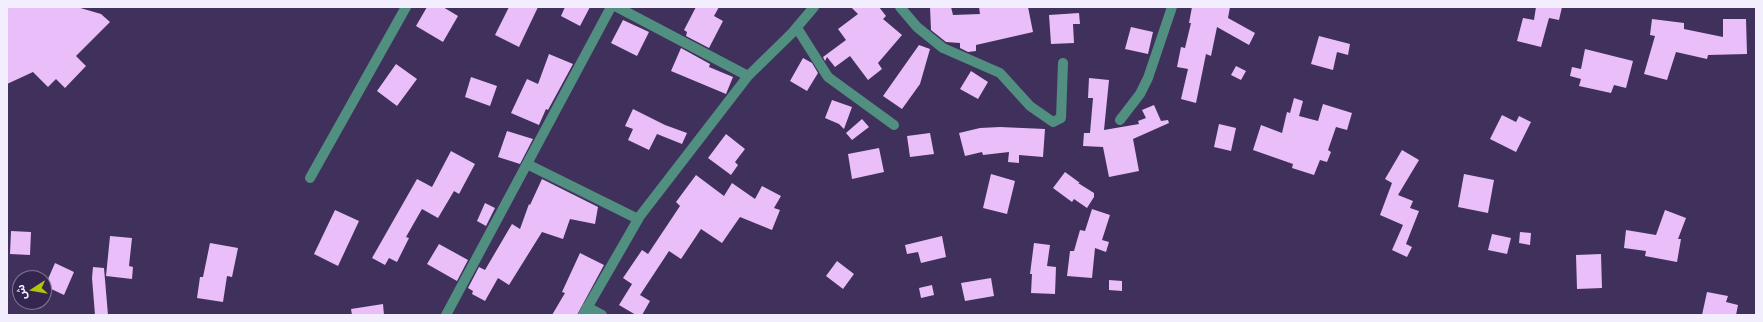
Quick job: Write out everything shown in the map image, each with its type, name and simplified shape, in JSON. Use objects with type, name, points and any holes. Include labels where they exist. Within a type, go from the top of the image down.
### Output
[{"type":"street","points":[[310,178],[406,7]]},
{"type":"street","points":[[446,315],[611,7]]},
{"type":"street","points":[[616,7],[748,76]]},
{"type":"street","points":[[602,315],[585,311],[638,219],[748,76],[797,28],[814,7]]},
{"type":"street","points":[[900,7],[917,27],[943,48],[1000,73],[1030,106],[1053,122],[1061,118],[1063,63]]},
{"type":"street","points":[[1120,120],[1140,94],[1148,78],[1172,7]]},
{"type":"street","points":[[797,28],[828,77],[894,125]]},
{"type":"street","points":[[527,164],[638,219]]},
{"type":"building","points":[[7,7],[77,7],[101,14],[110,22],[76,56],[86,66],[65,88],[56,79],[48,87],[33,72],[7,84]]},
{"type":"building","points":[[427,7],[443,7],[458,16],[443,42],[416,26]]},
{"type":"building","points":[[509,7],[538,7],[519,47],[495,35]]},
{"type":"building","points":[[565,7],[590,7],[580,26],[561,16]]},
{"type":"building","points":[[696,7],[719,7],[714,16],[723,21],[709,48],[686,36],[687,32],[684,30]]},
{"type":"building","points":[[851,7],[879,7],[886,16],[883,19],[902,35],[878,63],[882,69],[868,80],[850,56],[835,67],[827,57],[825,61],[823,57],[846,40],[838,29],[858,14]]},
{"type":"building","points":[[930,7],[951,7],[953,15],[980,14],[979,7],[1028,7],[1033,32],[976,45],[976,51],[968,52],[960,48],[960,43],[946,42],[931,30]]},
{"type":"building","points":[[1192,7],[1230,7],[1228,18],[1255,33],[1249,45],[1217,27],[1211,56],[1206,54],[1196,103],[1181,99],[1188,69],[1177,67],[1181,47],[1185,48],[1191,23],[1189,23]]},
{"type":"building","points":[[1536,7],[1562,7],[1559,20],[1549,18],[1541,47],[1517,41],[1523,18],[1534,20]]},
{"type":"building","points":[[1079,13],[1080,24],[1073,24],[1074,43],[1051,44],[1049,15]]},
{"type":"building","points":[[1652,19],[1684,23],[1684,29],[1723,37],[1723,19],[1746,19],[1747,54],[1708,55],[1707,59],[1676,52],[1667,80],[1644,74],[1655,36],[1650,35]]},
{"type":"building","points":[[623,20],[649,32],[637,56],[611,43]]},
{"type":"building","points":[[1131,27],[1153,32],[1148,54],[1125,49]]},
{"type":"building","points":[[1319,36],[1350,44],[1348,55],[1337,52],[1333,70],[1311,64]]},
{"type":"building","points":[[919,45],[930,49],[920,84],[902,109],[883,96]]},
{"type":"building","points":[[681,48],[710,64],[709,67],[733,77],[726,94],[671,71]]},
{"type":"building","points":[[1585,49],[1633,61],[1626,88],[1614,85],[1611,93],[1579,86],[1581,79],[1570,76],[1572,67],[1581,69]]},
{"type":"building","points":[[549,54],[573,64],[548,110],[546,109],[539,125],[511,113],[527,79],[538,84]]},
{"type":"building","points":[[803,58],[812,63],[818,73],[807,91],[790,81]]},
{"type":"building","points":[[396,64],[417,79],[397,106],[377,91]]},
{"type":"building","points":[[1236,66],[1246,71],[1241,80],[1231,75]]},
{"type":"building","points":[[971,71],[988,82],[978,99],[960,89]]},
{"type":"building","points":[[471,77],[497,86],[490,106],[465,97]]},
{"type":"building","points":[[1089,78],[1109,80],[1104,130],[1139,124],[1138,121],[1146,118],[1142,110],[1154,105],[1161,121],[1168,120],[1169,123],[1133,139],[1139,171],[1109,177],[1103,147],[1083,146],[1084,133],[1090,133],[1093,98],[1088,98]]},
{"type":"building","points":[[1294,98],[1303,101],[1299,116],[1318,121],[1323,104],[1352,113],[1347,130],[1336,127],[1328,150],[1331,152],[1327,162],[1320,160],[1314,175],[1292,168],[1293,164],[1253,150],[1261,125],[1282,133],[1287,112],[1290,113]]},
{"type":"building","points":[[832,100],[852,107],[844,129],[839,124],[825,118]]},
{"type":"building","points":[[633,109],[665,125],[687,133],[682,144],[657,134],[649,150],[628,140],[633,129],[625,126]]},
{"type":"building","points":[[1502,115],[1516,122],[1519,116],[1531,122],[1516,152],[1490,139]]},
{"type":"building","points":[[862,119],[869,127],[852,140],[846,133]]},
{"type":"building","points":[[1219,124],[1236,128],[1231,151],[1214,147]]},
{"type":"building","points":[[1000,127],[1045,129],[1043,157],[1019,155],[1019,163],[1008,162],[1009,152],[983,155],[982,152],[965,156],[959,133],[980,128]]},
{"type":"building","points":[[507,131],[533,139],[520,164],[498,157]]},
{"type":"building","points":[[930,133],[934,154],[910,157],[907,136]]},
{"type":"building","points":[[726,134],[745,149],[735,162],[738,165],[731,175],[708,158]]},
{"type":"building","points":[[879,148],[884,172],[852,179],[848,154]]},
{"type":"building","points":[[1402,150],[1419,160],[1398,195],[1413,201],[1410,208],[1419,211],[1406,244],[1412,247],[1407,257],[1392,250],[1403,225],[1380,215],[1392,183],[1385,179]]},
{"type":"building","points":[[451,151],[475,164],[459,194],[454,191],[438,218],[422,209],[406,237],[409,238],[397,262],[389,258],[385,265],[372,258],[417,179],[432,187]]},
{"type":"building","points":[[1065,172],[1080,183],[1078,183],[1094,193],[1094,197],[1087,208],[1074,199],[1072,202],[1053,188]]},
{"type":"building","points":[[991,174],[1015,181],[1007,214],[983,208]]},
{"type":"building","points":[[1464,174],[1494,180],[1488,213],[1458,207]]},
{"type":"building","points":[[696,175],[724,196],[732,183],[755,199],[762,186],[781,196],[774,208],[780,210],[772,230],[740,217],[722,243],[701,229],[681,259],[669,251],[640,295],[650,301],[642,315],[636,315],[619,305],[632,284],[623,278],[642,250],[648,254],[680,206],[676,202]]},
{"type":"building","points":[[542,179],[598,207],[595,224],[570,219],[563,239],[542,232],[509,285],[498,278],[485,301],[472,294],[473,291],[468,288],[479,267],[485,270],[512,224],[520,229],[529,204],[530,205]]},
{"type":"building","points":[[485,203],[495,208],[486,226],[477,221]]},
{"type":"building","points":[[1092,209],[1110,215],[1102,240],[1109,242],[1106,252],[1095,248],[1092,278],[1067,276],[1070,251],[1074,251],[1080,230],[1085,231]]},
{"type":"building","points":[[335,210],[359,221],[338,266],[314,254]]},
{"type":"building","points":[[1665,210],[1686,218],[1678,239],[1681,239],[1677,262],[1645,256],[1646,251],[1624,248],[1626,230],[1656,235]]},
{"type":"building","points":[[11,231],[31,232],[30,255],[10,254]]},
{"type":"building","points":[[1520,232],[1531,233],[1530,245],[1519,243]]},
{"type":"building","points":[[1492,234],[1511,238],[1507,254],[1488,250]]},
{"type":"building","points":[[110,236],[132,238],[129,266],[133,267],[132,279],[106,276]]},
{"type":"building","points":[[942,236],[946,257],[921,263],[918,252],[907,254],[905,245]]},
{"type":"building","points":[[210,243],[238,248],[232,277],[227,276],[223,302],[197,298],[200,277],[203,277]]},
{"type":"building","points":[[1034,243],[1050,245],[1047,266],[1056,267],[1055,294],[1031,293],[1032,274],[1030,274]]},
{"type":"building","points":[[439,244],[468,260],[457,281],[427,264]]},
{"type":"building","points":[[580,253],[604,265],[577,315],[552,315],[565,293],[562,292]]},
{"type":"building","points":[[1601,254],[1602,288],[1577,289],[1576,255]]},
{"type":"building","points":[[837,261],[854,274],[843,289],[826,276]]},
{"type":"building","points":[[55,263],[74,272],[64,295],[52,289],[52,270]]},
{"type":"building","points":[[93,267],[104,268],[108,315],[95,315],[92,278]]},
{"type":"building","points":[[991,278],[994,296],[965,301],[961,283]]},
{"type":"building","points":[[1109,280],[1122,281],[1122,291],[1109,290]]},
{"type":"building","points":[[932,285],[934,295],[921,298],[919,288]]},
{"type":"building","points":[[1707,292],[1728,296],[1726,302],[1738,305],[1736,315],[1702,315]]},
{"type":"building","points":[[383,304],[384,315],[352,315],[351,309]]}]
